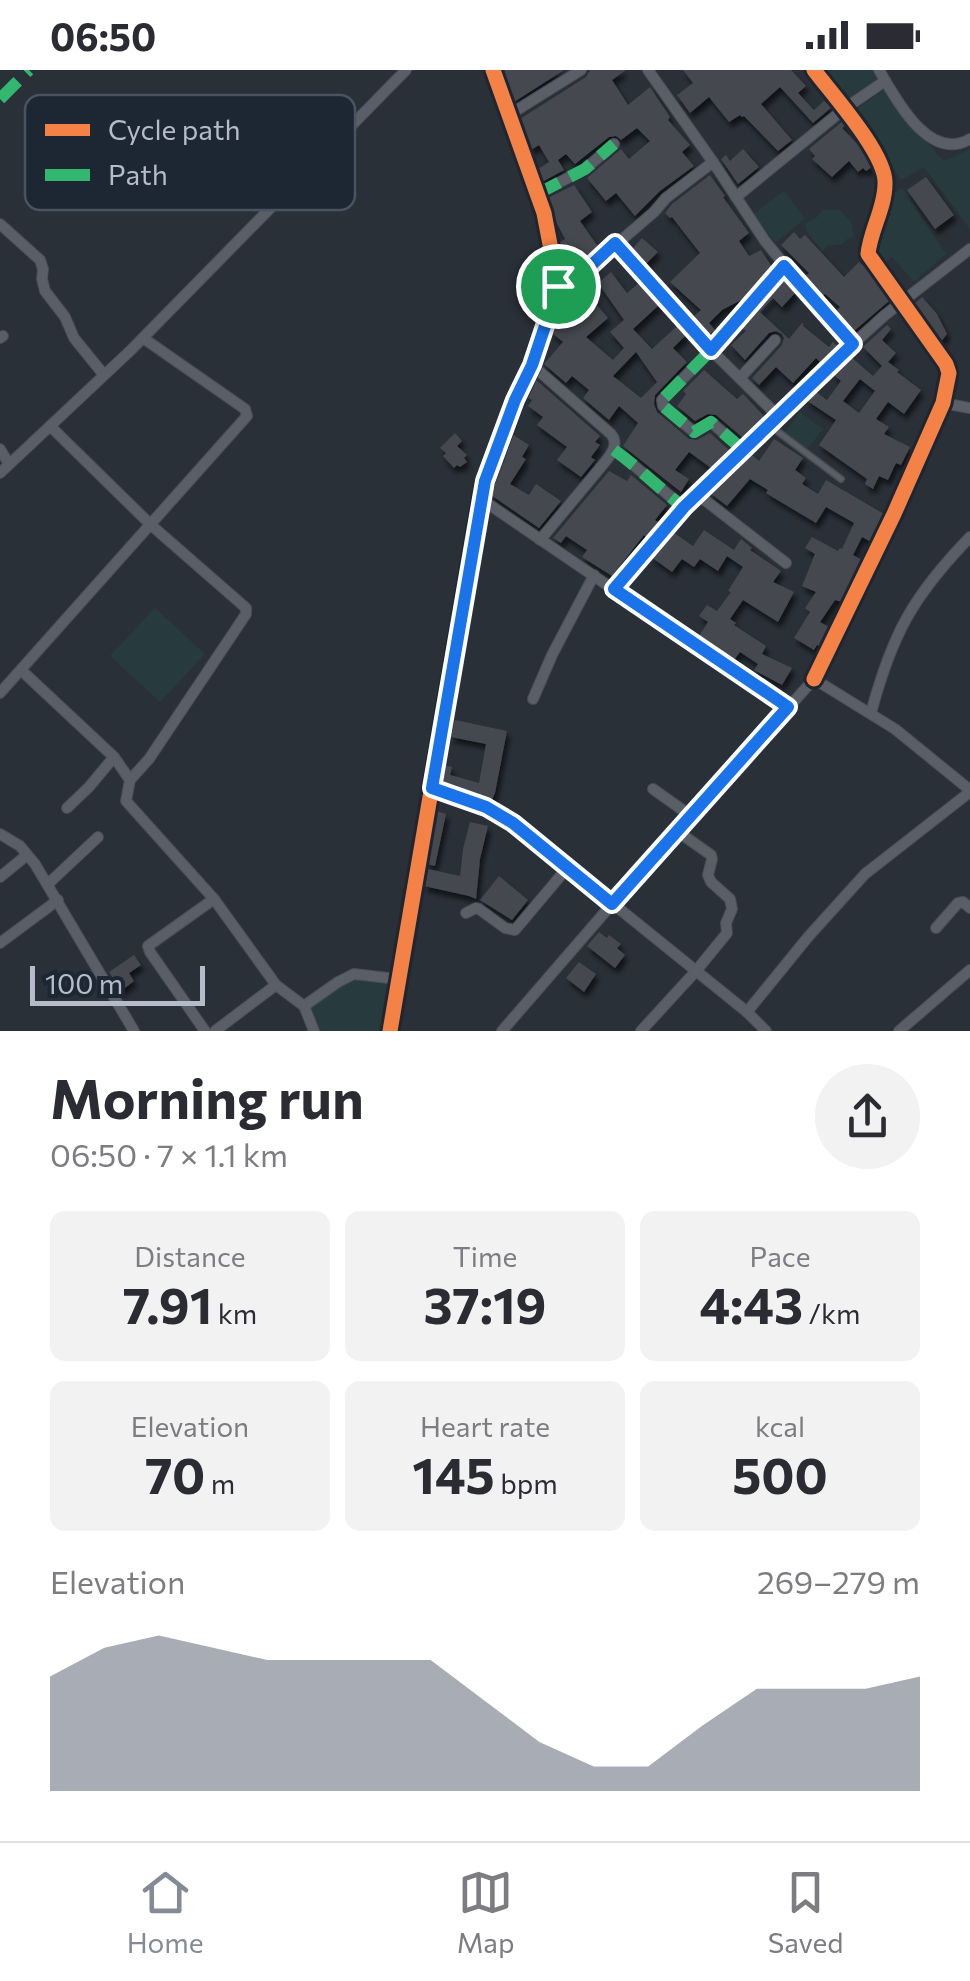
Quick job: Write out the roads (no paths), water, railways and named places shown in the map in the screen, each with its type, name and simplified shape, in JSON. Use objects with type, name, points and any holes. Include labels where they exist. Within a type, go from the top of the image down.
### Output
[{"type":"street","points":[[355,122],[406,70]]},
{"type":"street","points":[[390,1031],[481,498],[515,400],[532,365],[558,283],[544,213],[493,70]]},
{"type":"street","points":[[509,116],[581,70]]},
{"type":"street","points":[[648,70],[784,266],[853,344]]},
{"type":"street","points":[[504,1030],[814,680],[943,403],[948,367],[868,250],[883,200],[885,174],[876,155],[814,70]]},
{"type":"street","points":[[879,70],[910,119],[938,143],[958,146],[970,140]]},
{"type":"street","points":[[736,197],[844,109],[885,81]]},
{"type":"street","points":[[537,194],[585,168],[614,144]]},
{"type":"street","points":[[558,283],[582,274],[666,198],[714,162]]},
{"type":"street","points":[[0,474],[144,338],[269,210]]},
{"type":"street","points":[[0,224],[40,260],[45,291],[65,317],[74,338],[104,375]]},
{"type":"street","points":[[615,243],[740,378],[774,421]]},
{"type":"street","points":[[614,589],[684,507],[853,344],[970,249]]},
{"type":"street","points":[[743,450],[710,422],[693,432],[661,403],[784,266]]},
{"type":"street","points":[[0,693],[247,416],[245,410],[144,338]]},
{"type":"street","points":[[740,378],[775,340]]},
{"type":"street","points":[[532,365],[612,434],[615,442],[614,450],[540,540]]},
{"type":"street","points":[[943,403],[970,408]]},
{"type":"street","points":[[50,426],[247,611],[150,759],[130,780],[126,801],[214,899],[276,985],[304,1006],[314,1031]]},
{"type":"street","points":[[0,449],[9,464]]},
{"type":"street","points":[[614,450],[684,507]]},
{"type":"street","points":[[698,494],[786,563]]},
{"type":"street","points":[[481,498],[788,707]]},
{"type":"street","points":[[871,713],[899,628],[943,564],[970,537]]},
{"type":"street","points":[[533,699],[594,576]]},
{"type":"street","points":[[21,670],[114,757],[130,780]]},
{"type":"street","points":[[747,1012],[808,936],[865,874],[970,791],[895,729],[814,680]]},
{"type":"street","points":[[68,808],[114,757]]},
{"type":"street","points":[[432,788],[490,809],[513,823],[766,1031]]},
{"type":"street","points":[[653,789],[690,816]]},
{"type":"street","points":[[641,1031],[727,932],[732,905],[708,878],[711,854],[677,831]]},
{"type":"street","points":[[0,834],[20,846],[48,884],[134,1031]]},
{"type":"street","points":[[48,884],[98,838]]},
{"type":"street","points":[[0,877],[28,855]]},
{"type":"street","points":[[466,914],[479,908],[505,928],[516,930],[568,867]]},
{"type":"street","points":[[205,1031],[148,946],[214,899]]},
{"type":"street","points":[[0,943],[58,900]]},
{"type":"street","points":[[936,928],[958,903],[970,908]]},
{"type":"street","points":[[899,1031],[970,970]]},
{"type":"street","points":[[304,1006],[354,974],[397,978]]},
{"type":"street","points":[[215,1031],[276,985]]},
{"type":"lane","points":[[774,421],[841,479]]}]
